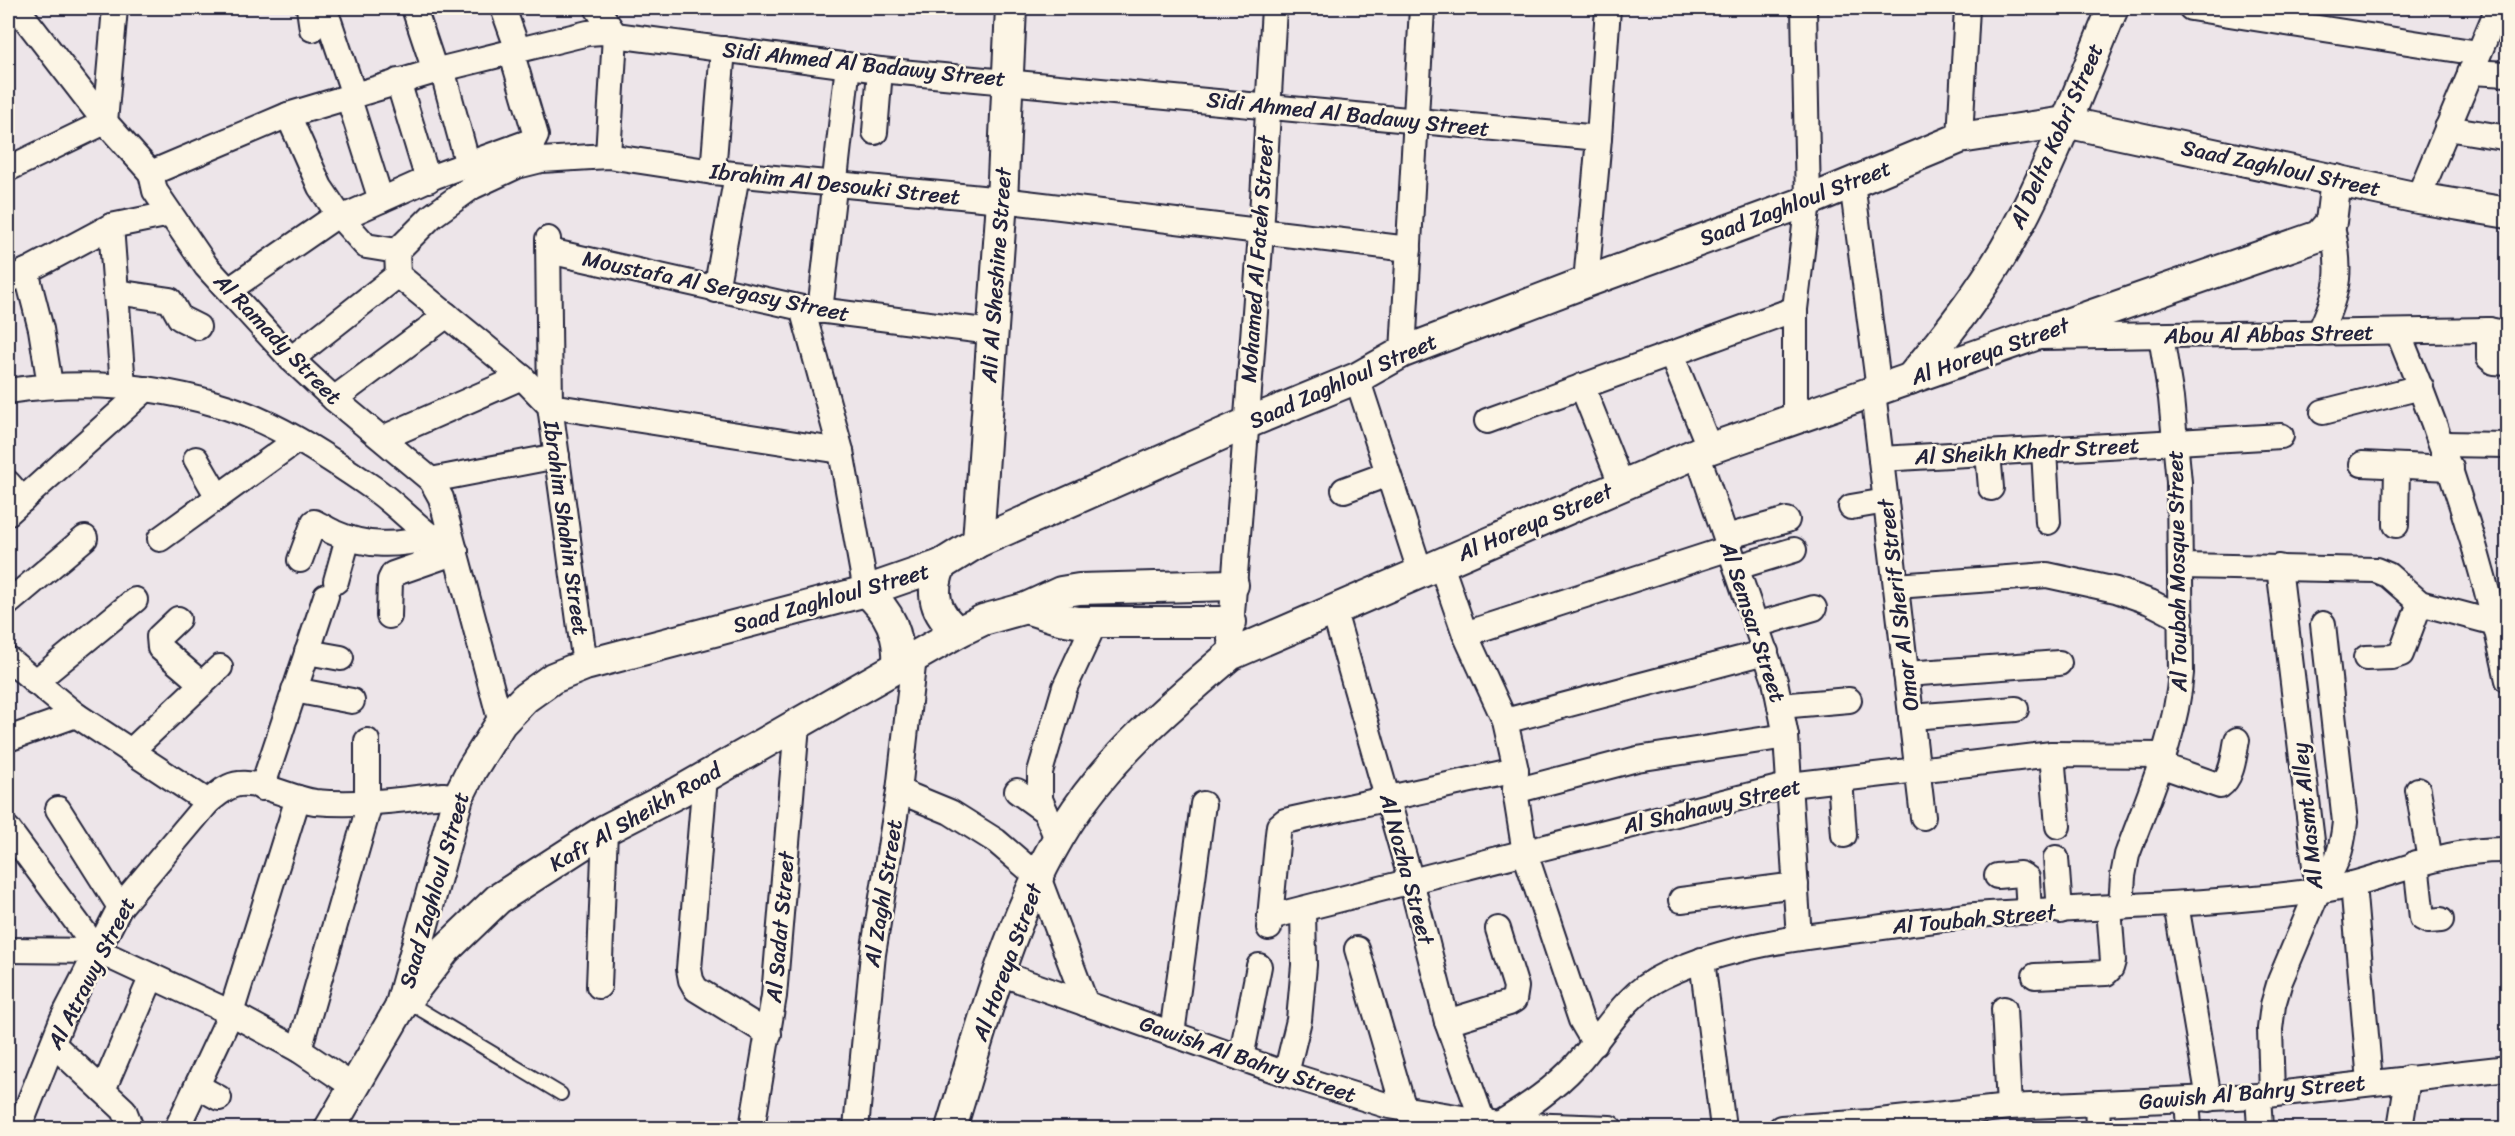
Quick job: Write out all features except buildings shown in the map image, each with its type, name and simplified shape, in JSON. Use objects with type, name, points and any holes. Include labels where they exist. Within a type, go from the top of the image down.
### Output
[{"type":"street","name":"Al Ramady Street","points":[[17,8],[105,122],[151,173],[155,191],[206,266],[291,359],[334,399],[431,480],[441,498],[501,723]]},
{"type":"street","points":[[8,169],[105,122],[116,8]]},
{"type":"street","points":[[414,8],[438,70],[468,165]]},
{"type":"street","points":[[229,290],[340,216],[536,138],[503,8]]},
{"type":"street","points":[[597,8],[615,36],[608,156]]},
{"type":"street","name":"Ali Al Sheshine Street","points":[[978,542],[1002,200],[1011,8]]},
{"type":"street","name":"Mohamed Al Fateh Street","points":[[1230,655],[1233,585],[1261,232],[1274,8]]},
{"type":"street","points":[[1403,352],[1422,8]]},
{"type":"street","points":[[1586,282],[1608,8]]},
{"type":"street","points":[[1795,419],[1795,309],[1808,201],[1804,8]]},
{"type":"street","points":[[1960,138],[1967,8]]},
{"type":"street","name":"Al Delta Kobri Street","points":[[1910,379],[1949,333],[2015,232],[2042,178],[2113,8]]},
{"type":"street","points":[[2191,8],[2474,62],[2508,74]]},
{"type":"street","points":[[2418,198],[2498,8]]},
{"type":"street","points":[[317,19],[351,96],[381,200]]},
{"type":"street","name":"Sidi Ahmed Al Badawy Street","points":[[151,173],[288,115],[438,70],[588,33],[603,32],[615,36],[880,70],[1008,80],[1599,138]]},
{"type":"street","points":[[713,172],[723,50]]},
{"type":"street","points":[[848,65],[836,186],[811,310],[841,451],[866,591],[884,609],[896,632],[899,649],[906,662]]},
{"type":"street","points":[[875,132],[880,70]]},
{"type":"street","points":[[399,81],[428,180]]},
{"type":"street","points":[[288,115],[320,187],[340,216],[366,246],[397,251],[398,275],[291,359]]},
{"type":"street","name":"Saad Zaghloul Street","points":[[403,1005],[458,797],[501,723],[534,692],[553,678],[585,665],[866,591],[940,565],[978,542],[1245,424],[1358,378],[1403,352],[1808,201],[1960,138],[2065,122],[2418,198],[2508,213]]},
{"type":"street","points":[[2447,128],[2508,138]]},
{"type":"street","name":"Ibrahim Al Desouki Street","points":[[397,251],[432,216],[472,187],[517,166],[541,160],[608,156],[737,175],[1002,200],[1409,249]]},
{"type":"street","points":[[716,290],[737,175]]},
{"type":"street","points":[[2319,333],[2332,307],[2338,279],[2338,250],[2331,222],[2336,180]]},
{"type":"street","name":"Omar Al Sherif Street","points":[[1852,183],[1876,391],[1881,459],[1923,817]]},
{"type":"street","points":[[50,385],[41,329],[17,276],[111,226],[170,214]]},
{"type":"street","name":"Al Horeya Street","points":[[951,1128],[999,973],[1027,897],[1067,823],[1119,756],[1180,698],[1230,655],[1333,608],[1703,451],[2311,240],[2319,236],[2331,222]]},
{"type":"street","points":[[111,226],[123,386]]},
{"type":"street","name":"Moustafa Al Sergasy Street","points":[[550,406],[549,245],[716,290],[811,310],[992,332]]},
{"type":"street","name":"Ibrahim Shahin Street","points":[[398,275],[522,377],[550,406],[585,665]]},
{"type":"street","points":[[116,292],[170,300],[180,318],[198,327]]},
{"type":"street","points":[[1487,421],[1795,309]]},
{"type":"street","points":[[334,399],[447,315]]},
{"type":"street","points":[[2398,332],[2451,468],[2507,673]]},
{"type":"street","points":[[2498,332],[2489,358],[2494,362],[2508,363]]},
{"type":"street","name":"Abou Al Abbas Street","points":[[2030,338],[2498,332]]},
{"type":"street","name":"Al Toubah Mosque Street","points":[[2035,976],[2106,973],[2111,968],[2115,907],[2127,855],[2162,760],[2179,701],[2181,566],[2179,482],[2161,336]]},
{"type":"street","name":"Al Semsar Street","points":[[1671,354],[1703,451],[1731,551],[1775,681],[1786,736],[1798,938]]},
{"type":"street","points":[[383,438],[522,377]]},
{"type":"street","points":[[1358,378],[1388,474],[1430,567],[1465,634],[1505,721],[1525,853],[1581,1020],[1595,1044]]},
{"type":"street","points":[[8,392],[50,385],[123,386],[217,404],[297,440],[382,494],[430,538],[456,552]]},
{"type":"street","points":[[1582,386],[1622,486]]},
{"type":"street","points":[[2323,412],[2421,387]]},
{"type":"street","points":[[21,499],[146,389]]},
{"type":"street","points":[[550,406],[841,451]]},
{"type":"street","name":"Al Sheikh Khedr Street","points":[[1881,459],[2281,436]]},
{"type":"street","points":[[160,539],[297,440]]},
{"type":"street","points":[[2442,444],[2508,445]]},
{"type":"street","points":[[2044,450],[2048,522]]},
{"type":"street","points":[[1988,453],[1991,488]]},
{"type":"street","points":[[431,480],[557,456]]},
{"type":"street","points":[[196,459],[218,497]]},
{"type":"street","points":[[2362,464],[2451,468]]},
{"type":"street","points":[[2396,525],[2397,466]]},
{"type":"street","points":[[1344,490],[1388,474]]},
{"type":"street","points":[[1851,507],[1886,501]]},
{"type":"street","points":[[1465,634],[1731,551],[1787,520]]},
{"type":"street","points":[[300,560],[312,523],[348,538],[371,543],[391,545],[430,538]]},
{"type":"street","points":[[8,603],[85,538]]},
{"type":"street","points":[[262,788],[348,538]]},
{"type":"street","points":[[1731,551],[1794,550]]},
{"type":"street","points":[[389,616],[390,580],[393,574],[456,552]]},
{"type":"street","points":[[940,565],[935,580],[934,595],[938,610],[946,623],[958,632]]},
{"type":"street","points":[[2181,566],[2376,570],[2388,575],[2420,603],[2495,623]]},
{"type":"street","name":"Al Masmt Alley","points":[[2260,1128],[2273,1005],[2280,981],[2318,891],[2278,567]]},
{"type":"street","points":[[1896,586],[2047,575],[2116,590],[2150,602],[2181,618]]},
{"type":"street","name":"Kafr Al Sheikh Road","points":[[330,1128],[403,1005],[445,950],[498,899],[605,830],[705,777],[958,632],[983,620],[1026,608],[1061,592],[1079,589],[1233,585]]},
{"type":"street","points":[[35,682],[135,600]]},
{"type":"street","points":[[2366,658],[2392,657],[2401,654],[2420,603]]},
{"type":"street","points":[[1026,608],[1060,619],[1095,622],[1231,622]]},
{"type":"street","name":"Al Nozha Street","points":[[1333,608],[1388,798],[1447,1022],[1488,1125]]},
{"type":"street","points":[[1756,625],[1815,608]]},
{"type":"street","points":[[178,619],[159,637],[160,648],[202,684]]},
{"type":"street","points":[[1058,841],[1040,799],[1040,772],[1065,687],[1095,622]]},
{"type":"street","points":[[2318,891],[2333,871],[2342,847],[2345,822],[2323,624]]},
{"type":"street","points":[[307,652],[342,658]]},
{"type":"street","points":[[1505,721],[1766,652]]},
{"type":"street","points":[[8,659],[76,715],[208,802]]},
{"type":"street","name":"Al Zaghl Street","points":[[856,1128],[873,954],[899,791],[906,662]]},
{"type":"street","points":[[1906,674],[2059,663]]},
{"type":"street","points":[[131,751],[220,667]]},
{"type":"street","points":[[294,690],[352,701]]},
{"type":"street","points":[[1780,706],[1849,700]]},
{"type":"street","points":[[1911,717],[2016,709]]},
{"type":"street","points":[[8,739],[76,715]]},
{"type":"street","name":"Al Sadat Street","points":[[752,1128],[769,1034],[778,957],[797,725]]},
{"type":"street","points":[[1388,798],[1786,736]]},
{"type":"street","name":"Al Shahawy Street","points":[[1388,798],[1285,821],[1279,826],[1269,923],[1304,909],[1790,785],[2052,754],[2162,760],[2220,786],[2226,782],[2229,775],[2237,740]]},
{"type":"street","points":[[299,1050],[369,803],[367,741]]},
{"type":"street","points":[[2052,754],[2058,826]]},
{"type":"street","points":[[705,777],[689,969],[691,980],[696,989],[769,1034]]},
{"type":"street","points":[[1840,779],[1844,836]]},
{"type":"street","name":"Al Atrawy Street","points":[[26,1125],[62,1020],[120,907],[208,802],[223,790],[238,784],[312,801],[369,803],[443,795],[458,797]]},
{"type":"street","points":[[2418,790],[2423,861],[2422,918],[2428,921],[2441,920]]},
{"type":"street","points":[[899,791],[950,812],[987,835],[1038,877],[1086,1004]]},
{"type":"street","points":[[1017,791],[1045,811]]},
{"type":"street","points":[[177,1128],[231,1013],[298,798]]},
{"type":"street","points":[[1172,1034],[1203,804]]},
{"type":"street","points":[[58,809],[120,907]]},
{"type":"street","points":[[8,829],[98,951]]},
{"type":"street","points":[[599,986],[605,830]]},
{"type":"street","name":"Al Toubah Street","points":[[1488,1125],[1526,1108],[1551,1089],[1595,1044],[1623,1006],[1659,978],[1702,960],[1798,938],[1975,915],[2176,904],[2318,891],[2353,884],[2423,861],[2455,854],[2508,850]]},
{"type":"street","points":[[2056,858],[2060,911]]},
{"type":"street","points":[[1997,876],[2024,875],[2027,882],[2029,912]]},
{"type":"street","points":[[2353,884],[2370,1082]]},
{"type":"street","points":[[1681,900],[1796,885]]},
{"type":"street","points":[[2176,904],[2198,1100],[2188,1128]]},
{"type":"street","points":[[1286,1074],[1300,1009],[1304,964],[1304,909]]},
{"type":"street","points":[[1447,1022],[1514,1000],[1516,987],[1497,929]]},
{"type":"street","points":[[1357,949],[1394,1114]]},
{"type":"street","points":[[8,950],[98,951],[231,1013],[299,1050],[354,1087]]},
{"type":"street","points":[[1702,960],[1723,1128]]},
{"type":"street","points":[[1241,1058],[1259,966]]},
{"type":"street","name":"Gawish Al Bahry Street","points":[[999,973],[1394,1114],[1488,1125],[1610,1128]]},
{"type":"street","points":[[104,1090],[152,976]]},
{"type":"street","points":[[2004,1009],[2008,1107]]},
{"type":"street","points":[[53,1044],[124,1110],[131,1128]]},
{"type":"street","name":"Gawish Al Bahry Street","points":[[1781,1128],[1962,1120],[2008,1107],[2198,1100],[2265,1095],[2508,1068]]},
{"type":"street","points":[[2400,1128],[2408,1078]]},
{"type":"street","points":[[197,1086],[219,1098]]},
{"type":"street","points":[[2097,1104],[2098,1128]]},
{"type":"lane","points":[[403,1005],[561,1094]]}]
